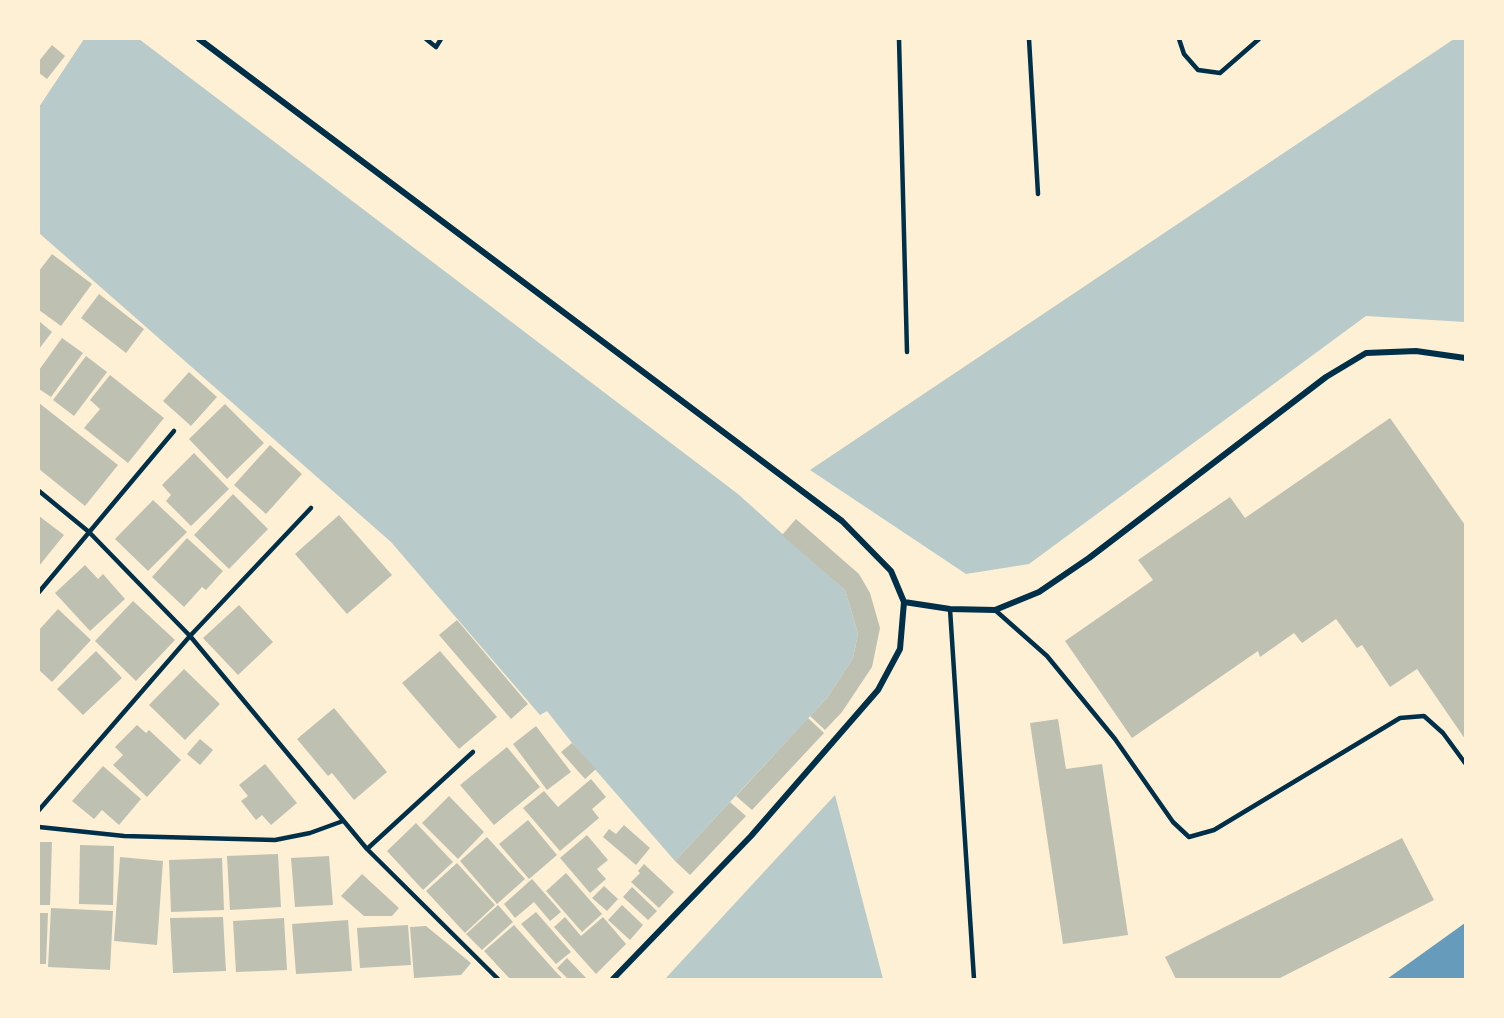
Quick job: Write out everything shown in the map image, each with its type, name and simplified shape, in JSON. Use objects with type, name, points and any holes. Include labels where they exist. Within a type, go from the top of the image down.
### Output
[{"type":"street","points":[[199,39],[842,521],[891,571],[904,602],[900,649],[878,690],[751,836],[613,979]]},
{"type":"street","points":[[904,602],[950,609],[994,610],[1039,592],[1089,558],[1326,377],[1366,353],[1416,351],[1465,358]]},
{"type":"lane","points":[[426,39],[436,47],[441,39]]},
{"type":"lane","points":[[899,39],[907,352]]},
{"type":"lane","points":[[1029,39],[1038,194]]},
{"type":"lane","points":[[1179,39],[1184,54],[1198,70],[1220,73],[1259,39]]},
{"type":"lane","points":[[39,592],[174,431]]},
{"type":"lane","points":[[39,491],[89,532],[190,636],[367,849],[498,979]]},
{"type":"lane","points":[[39,810],[190,636],[310,508]]},
{"type":"lane","points":[[950,609],[974,979]]},
{"type":"lane","points":[[994,610],[1047,656],[1115,739],[1173,822],[1189,837],[1214,830],[1401,718],[1424,716],[1443,733],[1465,762]]},
{"type":"lane","points":[[367,849],[473,752]]},
{"type":"lane","points":[[39,828],[124,836],[275,840],[310,833],[343,820]]},
{"type":"shaded area","points":[[84,39],[139,39],[738,494],[845,590],[858,634],[853,658],[827,698],[675,861],[547,711],[540,715],[391,542],[39,233],[39,107]]},
{"type":"shaded area","points":[[1454,39],[1465,39],[1465,322],[1366,316],[1029,564],[966,574],[810,470]]},
{"type":"shaded area","points":[[835,795],[883,979],[665,979]]},
{"type":"water","points":[[1465,923],[1465,979],[1387,979]]},
{"type":"building","points":[[52,45],[65,56],[47,79],[39,73],[39,61]]},
{"type":"building","points":[[52,254],[92,284],[61,326],[39,310],[39,271]]},
{"type":"building","points":[[99,294],[144,329],[126,353],[81,318]]},
{"type":"building","points":[[39,321],[52,332],[39,349]]},
{"type":"building","points":[[62,338],[83,353],[51,397],[39,389],[39,370]]},
{"type":"building","points":[[86,356],[107,372],[74,416],[53,400]]},
{"type":"building","points":[[189,372],[217,397],[191,426],[163,401]]},
{"type":"building","points":[[110,375],[164,418],[128,463],[84,428],[100,409],[90,400]]},
{"type":"building","points":[[39,403],[118,465],[85,506],[39,469]]},
{"type":"building","points":[[225,404],[264,443],[227,479],[189,439]]},
{"type":"building","points":[[1390,418],[1465,525],[1465,739],[1417,669],[1390,687],[1362,645],[1357,648],[1336,619],[1302,643],[1294,633],[1260,657],[1258,651],[1132,738],[1065,641],[1153,580],[1138,560],[1230,497],[1245,518]]},
{"type":"building","points":[[270,445],[302,474],[266,514],[234,485]]},
{"type":"building","points":[[194,453],[229,489],[191,526],[166,501],[171,495],[162,485]]},
{"type":"building","points":[[233,494],[268,529],[229,569],[194,535]]},
{"type":"building","points":[[153,500],[187,532],[148,571],[115,539]]},
{"type":"building","points":[[339,515],[392,575],[347,614],[295,554]]},
{"type":"building","points":[[39,516],[64,535],[39,566]]},
{"type":"building","points":[[796,519],[859,574],[870,593],[880,628],[872,667],[842,712],[825,730],[810,716],[827,698],[853,658],[858,634],[845,590],[782,535]]},
{"type":"building","points":[[187,538],[223,571],[206,590],[202,587],[184,607],[152,577]]},
{"type":"building","points":[[85,565],[98,579],[103,574],[125,599],[90,631],[55,593]]},
{"type":"building","points":[[133,601],[175,640],[136,681],[95,641]]},
{"type":"building","points":[[239,605],[273,642],[238,675],[203,638]]},
{"type":"building","points":[[58,609],[91,640],[52,682],[39,670],[39,630]]},
{"type":"building","points":[[457,620],[528,704],[511,719],[439,635]]},
{"type":"building","points":[[96,651],[122,678],[83,715],[57,689]]},
{"type":"building","points":[[440,651],[497,717],[459,749],[402,683]]},
{"type":"building","points":[[184,669],[220,704],[185,740],[149,705]]},
{"type":"building","points":[[334,708],[387,772],[354,800],[332,773],[328,776],[297,739]]},
{"type":"building","points":[[808,718],[824,733],[752,810],[736,796]]},
{"type":"building","points":[[1058,719],[1066,769],[1102,764],[1128,935],[1063,944],[1030,723]]},
{"type":"building","points":[[137,725],[146,733],[149,730],[181,760],[147,797],[113,765],[123,755],[115,747]]},
{"type":"building","points":[[536,726],[571,772],[547,790],[513,744]]},
{"type":"building","points":[[200,739],[213,750],[200,765],[187,754]]},
{"type":"building","points":[[572,743],[596,769],[585,779],[561,752]]},
{"type":"building","points":[[507,747],[540,787],[494,825],[460,785]]},
{"type":"building","points":[[265,764],[297,803],[271,825],[262,815],[256,820],[241,801],[248,796],[239,785]]},
{"type":"building","points":[[103,766],[141,799],[119,825],[102,810],[94,819],[72,801]]},
{"type":"building","points":[[591,779],[606,797],[592,809],[599,818],[560,851],[523,808],[544,791],[558,807]]},
{"type":"building","points":[[449,796],[484,832],[458,859],[422,823]]},
{"type":"building","points":[[730,802],[746,816],[690,875],[675,861]]},
{"type":"building","points":[[528,820],[557,855],[529,879],[499,844]]},
{"type":"building","points":[[416,823],[453,862],[423,890],[387,851]]},
{"type":"building","points":[[624,825],[650,848],[636,865],[603,837],[609,829],[616,834]]},
{"type":"building","points":[[587,835],[608,860],[597,869],[606,879],[590,893],[560,858]]},
{"type":"building","points":[[487,837],[525,879],[497,904],[460,861]]},
{"type":"building","points":[[1402,838],[1434,900],[1278,979],[1176,979],[1165,957]]},
{"type":"building","points":[[39,842],[52,842],[50,905],[39,905]]},
{"type":"building","points":[[80,845],[114,846],[113,905],[79,904]]},
{"type":"building","points":[[278,854],[281,907],[230,910],[227,856]]},
{"type":"building","points":[[329,856],[333,905],[295,907],[291,858]]},
{"type":"building","points":[[120,857],[163,861],[157,945],[114,941]]},
{"type":"building","points":[[222,858],[224,910],[171,912],[169,860]]},
{"type":"building","points":[[457,863],[495,905],[465,933],[426,891]]},
{"type":"building","points":[[644,864],[674,892],[659,908],[631,882],[640,873],[638,871]]},
{"type":"building","points":[[566,873],[602,914],[582,932],[546,891]]},
{"type":"building","points":[[362,874],[399,908],[392,916],[364,916],[341,896]]},
{"type":"building","points":[[532,879],[561,912],[550,921],[534,902],[515,918],[504,904]]},
{"type":"building","points":[[604,886],[618,899],[607,911],[592,898]]},
{"type":"building","points":[[632,887],[657,911],[648,920],[623,897]]},
{"type":"building","points":[[498,905],[513,922],[482,950],[466,934]]},
{"type":"building","points":[[622,905],[643,925],[630,940],[608,920]]},
{"type":"building","points":[[51,908],[113,911],[110,970],[48,967]]},
{"type":"building","points":[[536,912],[571,952],[556,964],[521,924]]},
{"type":"building","points":[[39,913],[48,913],[46,964],[39,964]]},
{"type":"building","points":[[223,917],[226,971],[173,973],[170,918]]},
{"type":"building","points":[[565,917],[581,936],[603,917],[626,944],[596,974],[554,927]]},
{"type":"building","points":[[284,918],[287,970],[236,972],[233,921]]},
{"type":"building","points":[[348,920],[352,971],[296,974],[292,924]]},
{"type":"building","points":[[408,925],[411,965],[360,968],[357,928]]},
{"type":"building","points":[[514,925],[563,979],[510,979],[484,951]]},
{"type":"building","points":[[426,926],[471,963],[461,975],[414,978],[410,927]]},
{"type":"building","points":[[567,958],[587,979],[568,979],[557,968]]}]
